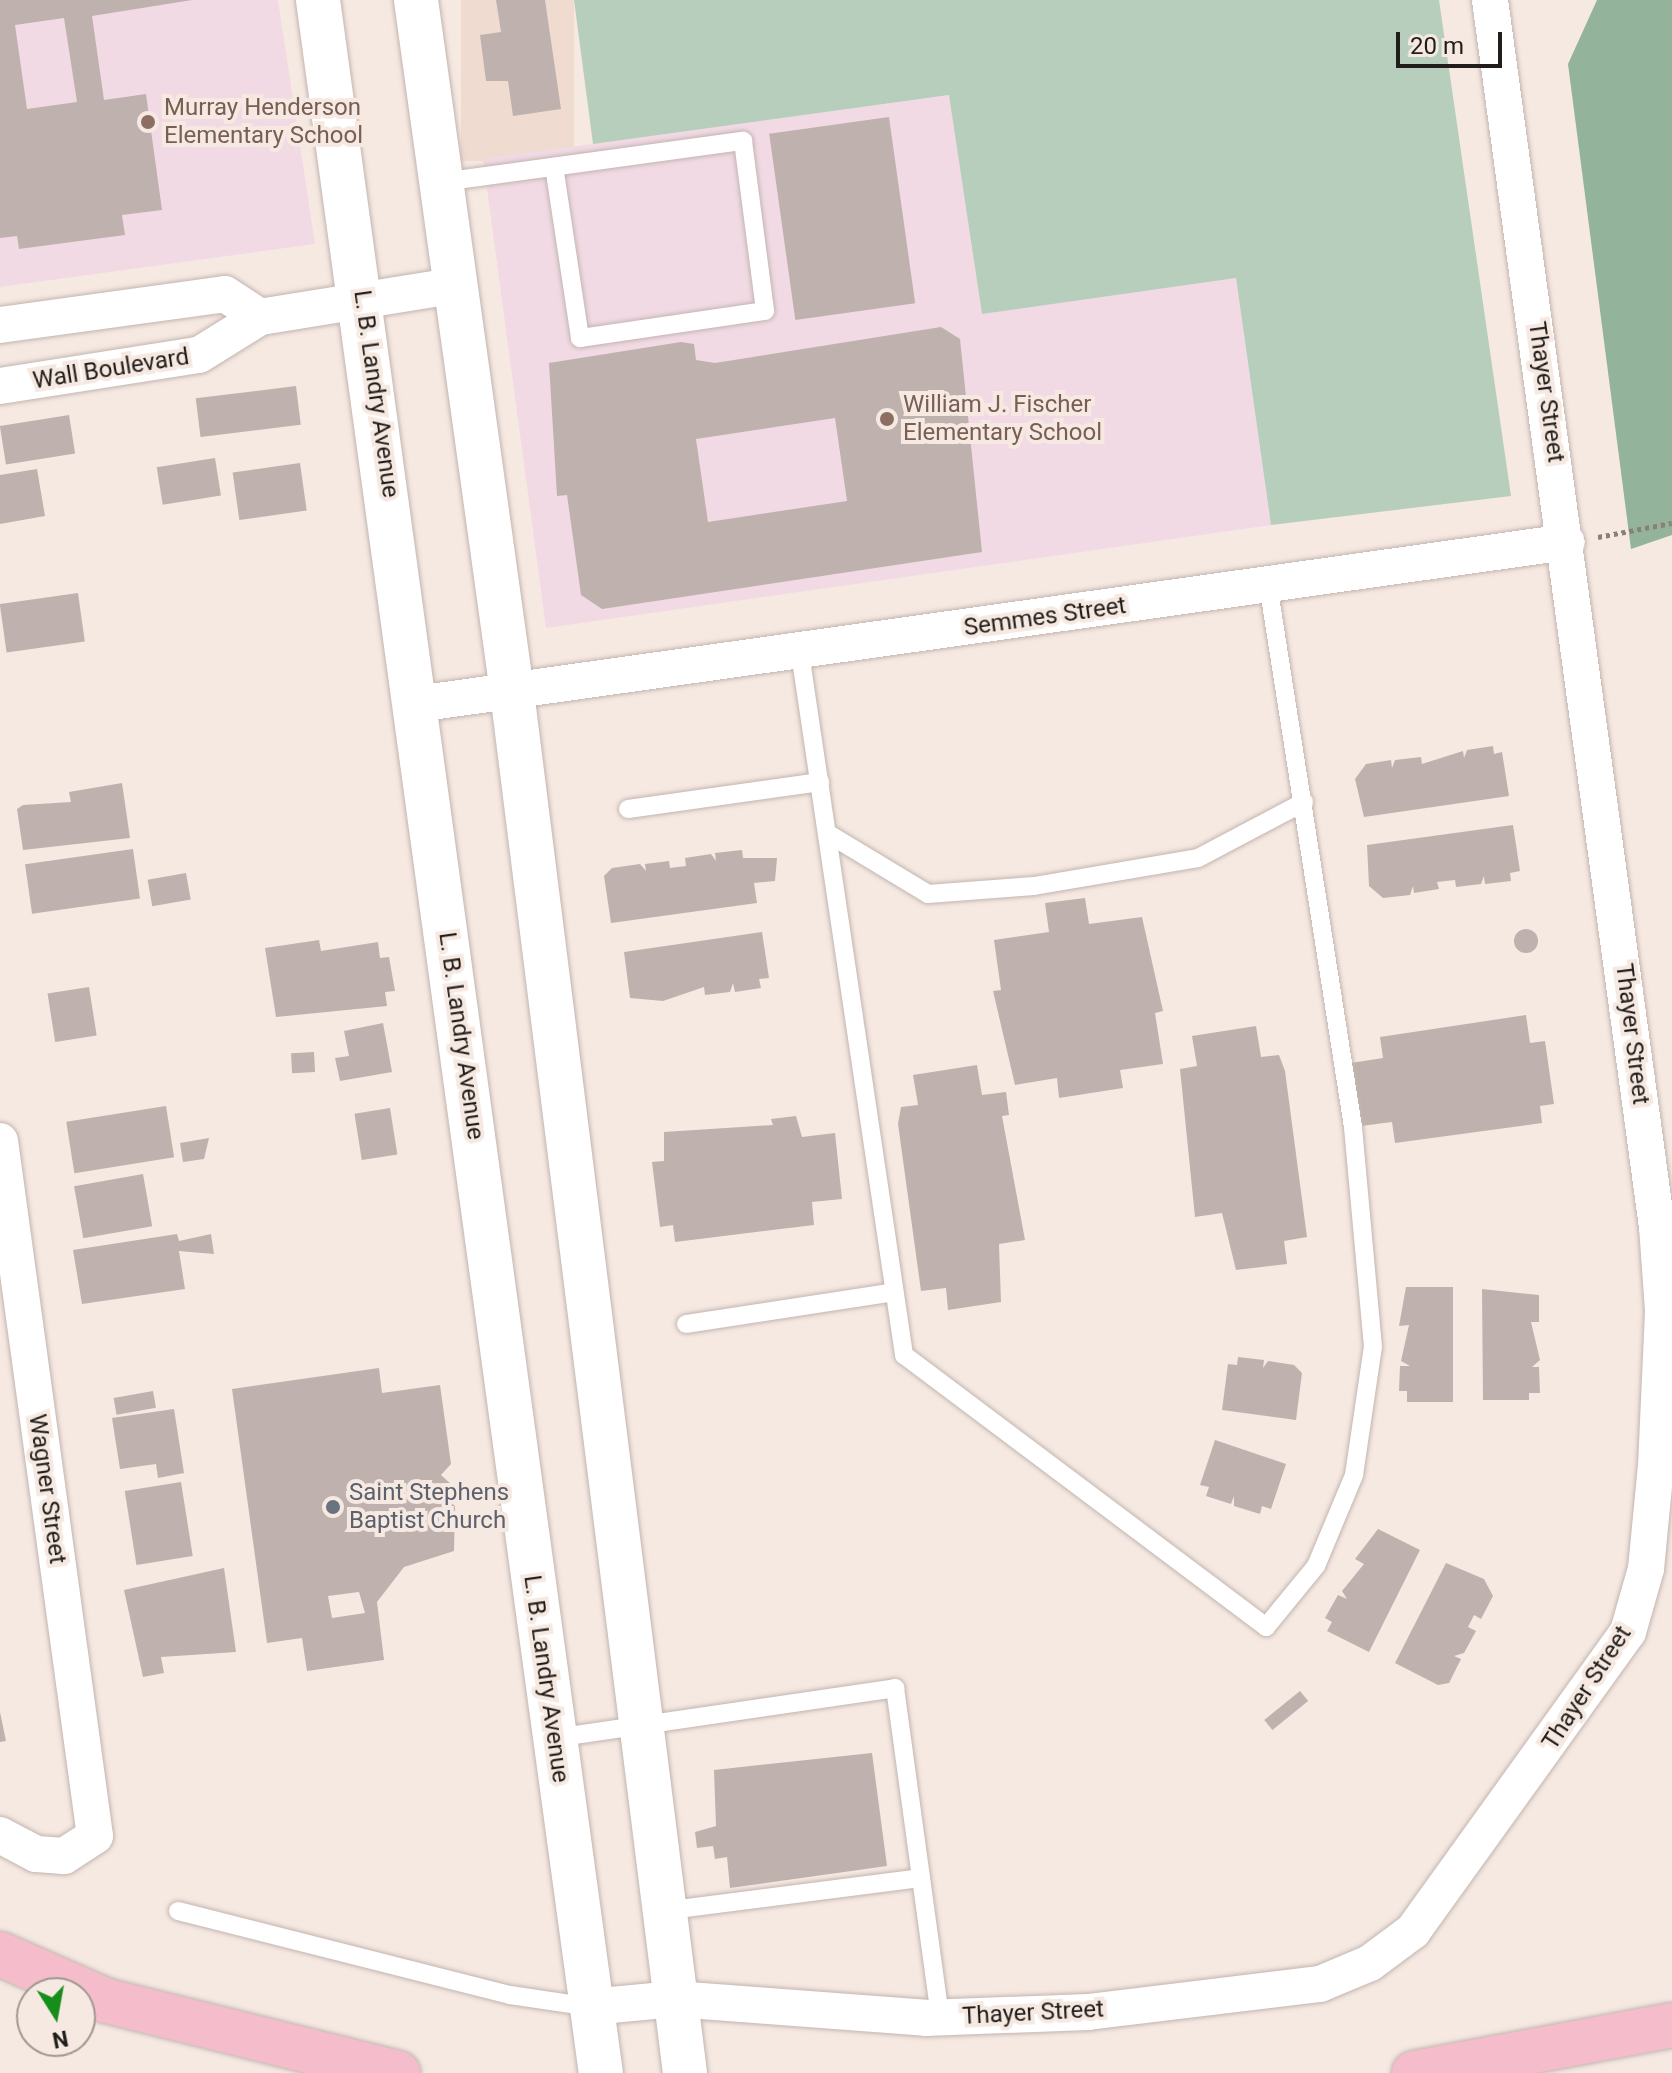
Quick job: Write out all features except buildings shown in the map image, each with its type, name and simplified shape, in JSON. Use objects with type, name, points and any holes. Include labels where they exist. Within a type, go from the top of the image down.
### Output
[{"type":"highway","points":[[0,1954],[107,2001],[398,2073]]},
{"type":"highway","points":[[1414,2073],[1672,2025]]},
{"type":"street","name":"L. B. Landry Avenue","points":[[318,0],[364,302],[601,2073]]},
{"type":"street","points":[[416,0],[512,692],[685,2073]]},
{"type":"street","name":"Thayer Street","points":[[590,2007],[675,1999],[940,2017],[1207,2000],[1320,1984],[1370,1963],[1413,1931],[1628,1632],[1646,1569],[1663,1310],[1567,542],[1490,0]]},
{"type":"street","name":"Wall Boulevard","points":[[0,386],[199,355],[260,317],[457,285]]},
{"type":"street","points":[[0,325],[225,294],[260,317]]},
{"type":"street","name":"Semmes Street","points":[[417,704],[800,653],[1567,542]]},
{"type":"street","name":"Wagner Street","points":[[0,1141],[95,1836],[64,1856],[36,1854],[0,1835]]},
{"type":"lane","points":[[442,182],[743,141],[765,311],[580,338],[554,167]]},
{"type":"lane","points":[[800,653],[904,1355],[1266,1627],[1316,1566],[1354,1475],[1373,1347],[1358,1169],[1304,802],[1268,584]]},
{"type":"lane","points":[[628,809],[820,782]]},
{"type":"lane","points":[[827,833],[928,894],[1034,886],[1198,858],[1304,802]]},
{"type":"lane","points":[[686,1324],[894,1292]]},
{"type":"lane","points":[[554,1738],[895,1688],[940,2017]]},
{"type":"lane","points":[[663,1911],[921,1878]]},
{"type":"lane","points":[[178,1911],[510,1995],[590,2007]]},
{"type":"path","points":[[1567,542],[1672,523]]},
{"type":"shaded area","name":"Murray Henderson Elementary School","points":[[0,0],[278,0],[315,244],[0,287]]},
{"type":"shaded area","points":[[461,0],[574,0],[574,161],[461,161]]},
{"type":"shaded area","name":"William J. Fischer Elementary School","points":[[950,95],[982,314],[1236,278],[1271,525],[546,628],[483,159]]},
{"type":"green space","points":[[574,0],[1439,0],[1511,496],[1271,525],[1236,278],[982,314],[949,95],[593,144]]},
{"type":"green space","points":[[1597,0],[1672,0],[1672,535],[1631,549],[1568,64]]},
{"type":"place","name":"Murray Henderson Elementary School","points":[[148,122]]},
{"type":"place","name":"William J. Fischer Elementary School","points":[[887,419]]},
{"type":"place","name":"Saint Stephens Baptist Church","points":[[333,1507]]}]
